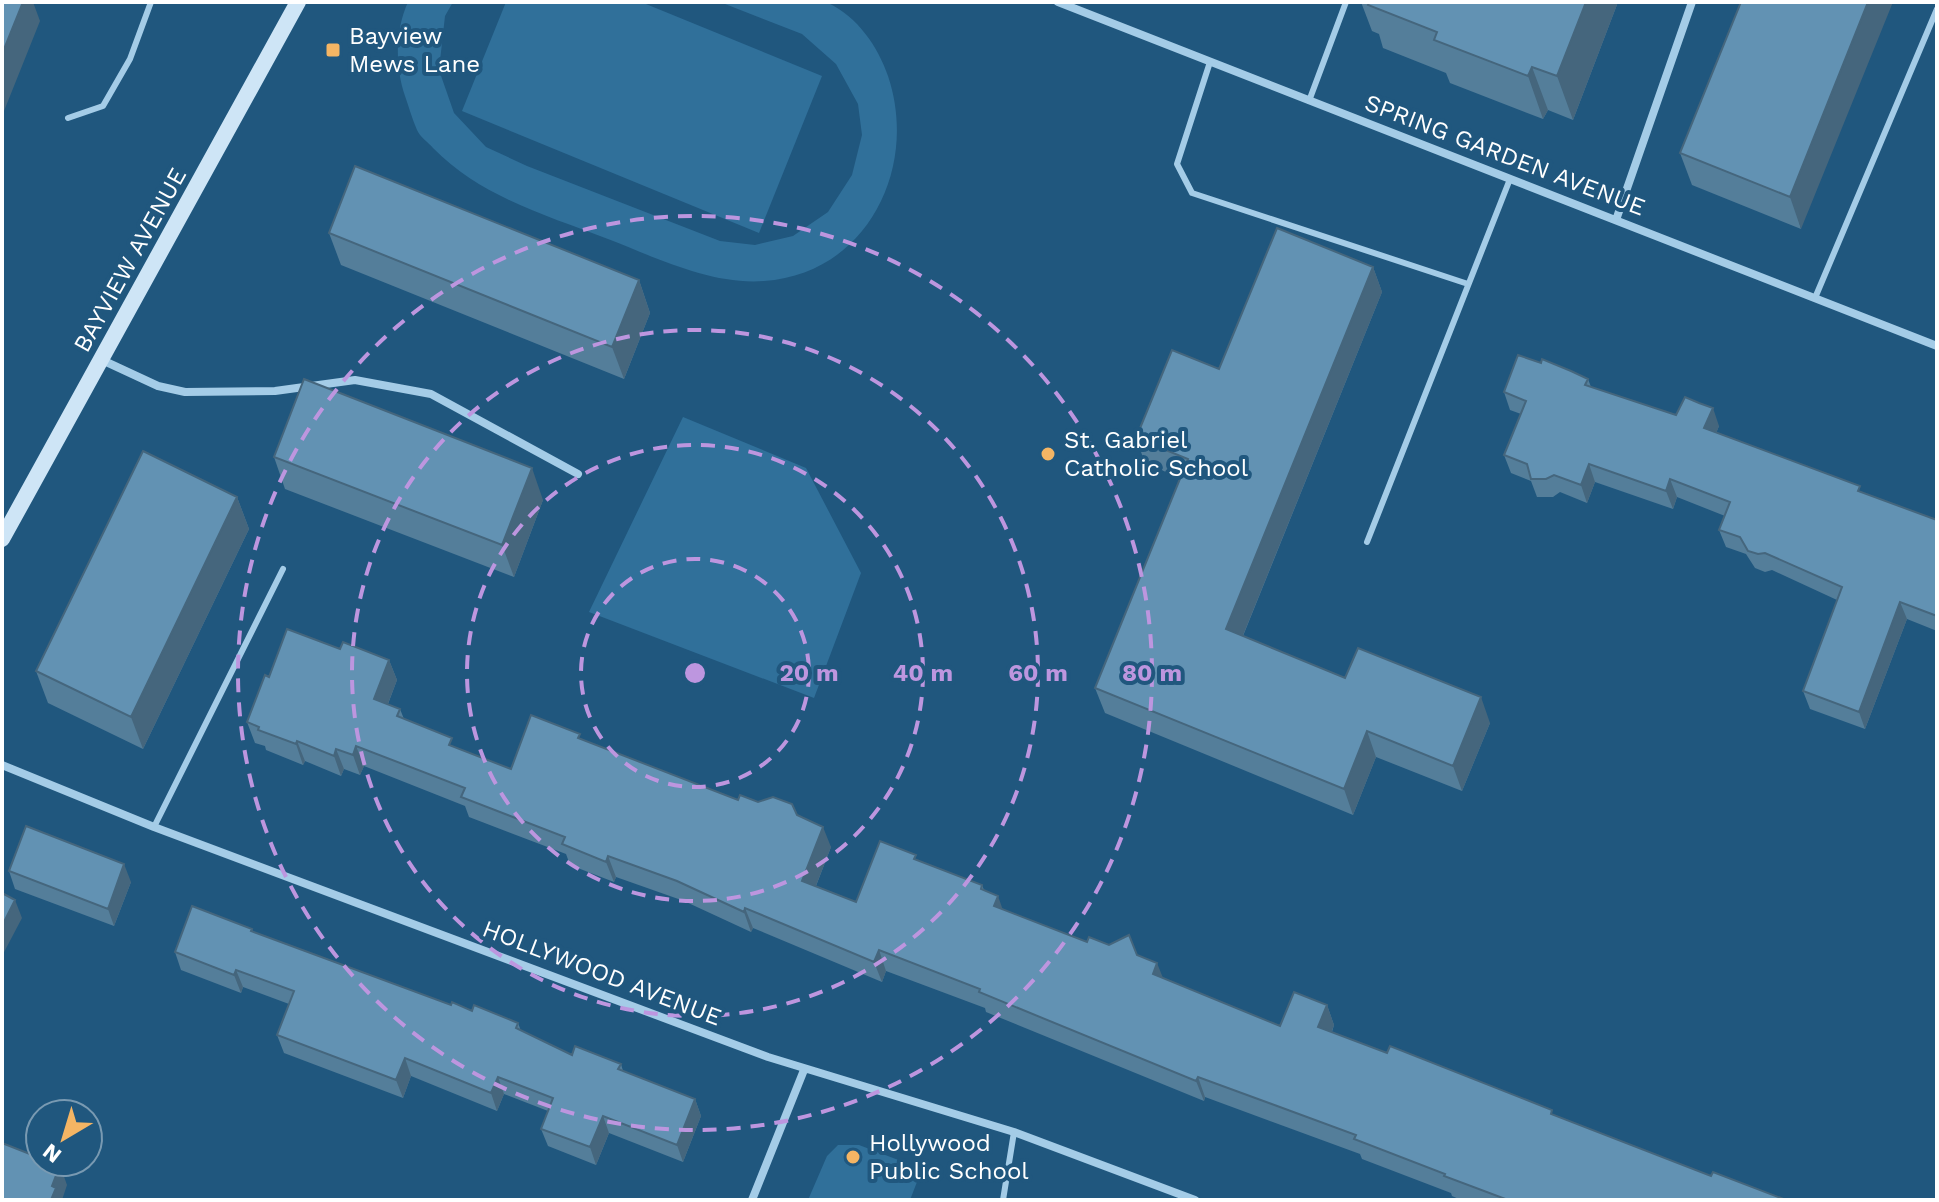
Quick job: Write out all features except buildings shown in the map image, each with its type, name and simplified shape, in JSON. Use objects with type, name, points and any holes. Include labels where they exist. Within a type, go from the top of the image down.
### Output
[{"type":"main road","name":"BAYVIEW AVENUE","points":[[2,539],[298,2]]},
{"type":"street","name":"SPRING GARDEN AVENUE","points":[[1058,2],[1937,346]]},
{"type":"street","points":[[1616,220],[1692,2]]},
{"type":"street","points":[[102,360],[158,386],[185,392],[275,391],[355,380],[431,394],[578,474]]},
{"type":"street","name":"HOLLYWOOD AVENUE","points":[[2,765],[154,827],[804,1070],[1014,1132],[1195,1200]]},
{"type":"street","points":[[752,1200],[804,1070]]},
{"type":"lane","points":[[68,118],[103,106],[130,59],[151,2]]},
{"type":"lane","points":[[1309,101],[1346,2]]},
{"type":"lane","points":[[1815,298],[1937,9]]},
{"type":"lane","points":[[1210,62],[1177,164],[1192,193],[1468,284]]},
{"type":"lane","points":[[1367,542],[1510,179]]},
{"type":"lane","points":[[154,827],[283,569]]},
{"type":"lane","points":[[1003,1200],[1014,1132]]},
{"type":"shaded area","points":[[408,2],[453,2],[445,16],[439,70],[454,113],[486,147],[720,241],[755,245],[793,236],[828,212],[852,175],[862,135],[858,104],[836,64],[802,34],[720,2],[828,3],[849,16],[866,34],[888,76],[896,111],[896,146],[890,179],[876,210],[857,237],[831,259],[800,274],[764,281],[744,281],[724,279],[665,262],[538,213],[493,192],[452,165],[418,133],[405,96],[398,61],[401,24]]},
{"type":"shaded area","points":[[506,2],[641,2],[822,76],[759,233],[462,111]]},
{"type":"shaded area","points":[[683,417],[806,468],[861,573],[814,698],[589,612]]},
{"type":"shaded area","name":"Hollywood Public School","points":[[838,1145],[859,1145],[922,1169],[910,1200],[808,1200],[827,1156]]},
{"type":"place","name":"Bayview Mews Lane","points":[[333,50]]},
{"type":"place","name":"St. Gabriel Catholic School","points":[[1048,454]]},
{"type":"place","name":"Hollywood Public School","points":[[853,1157]]}]
